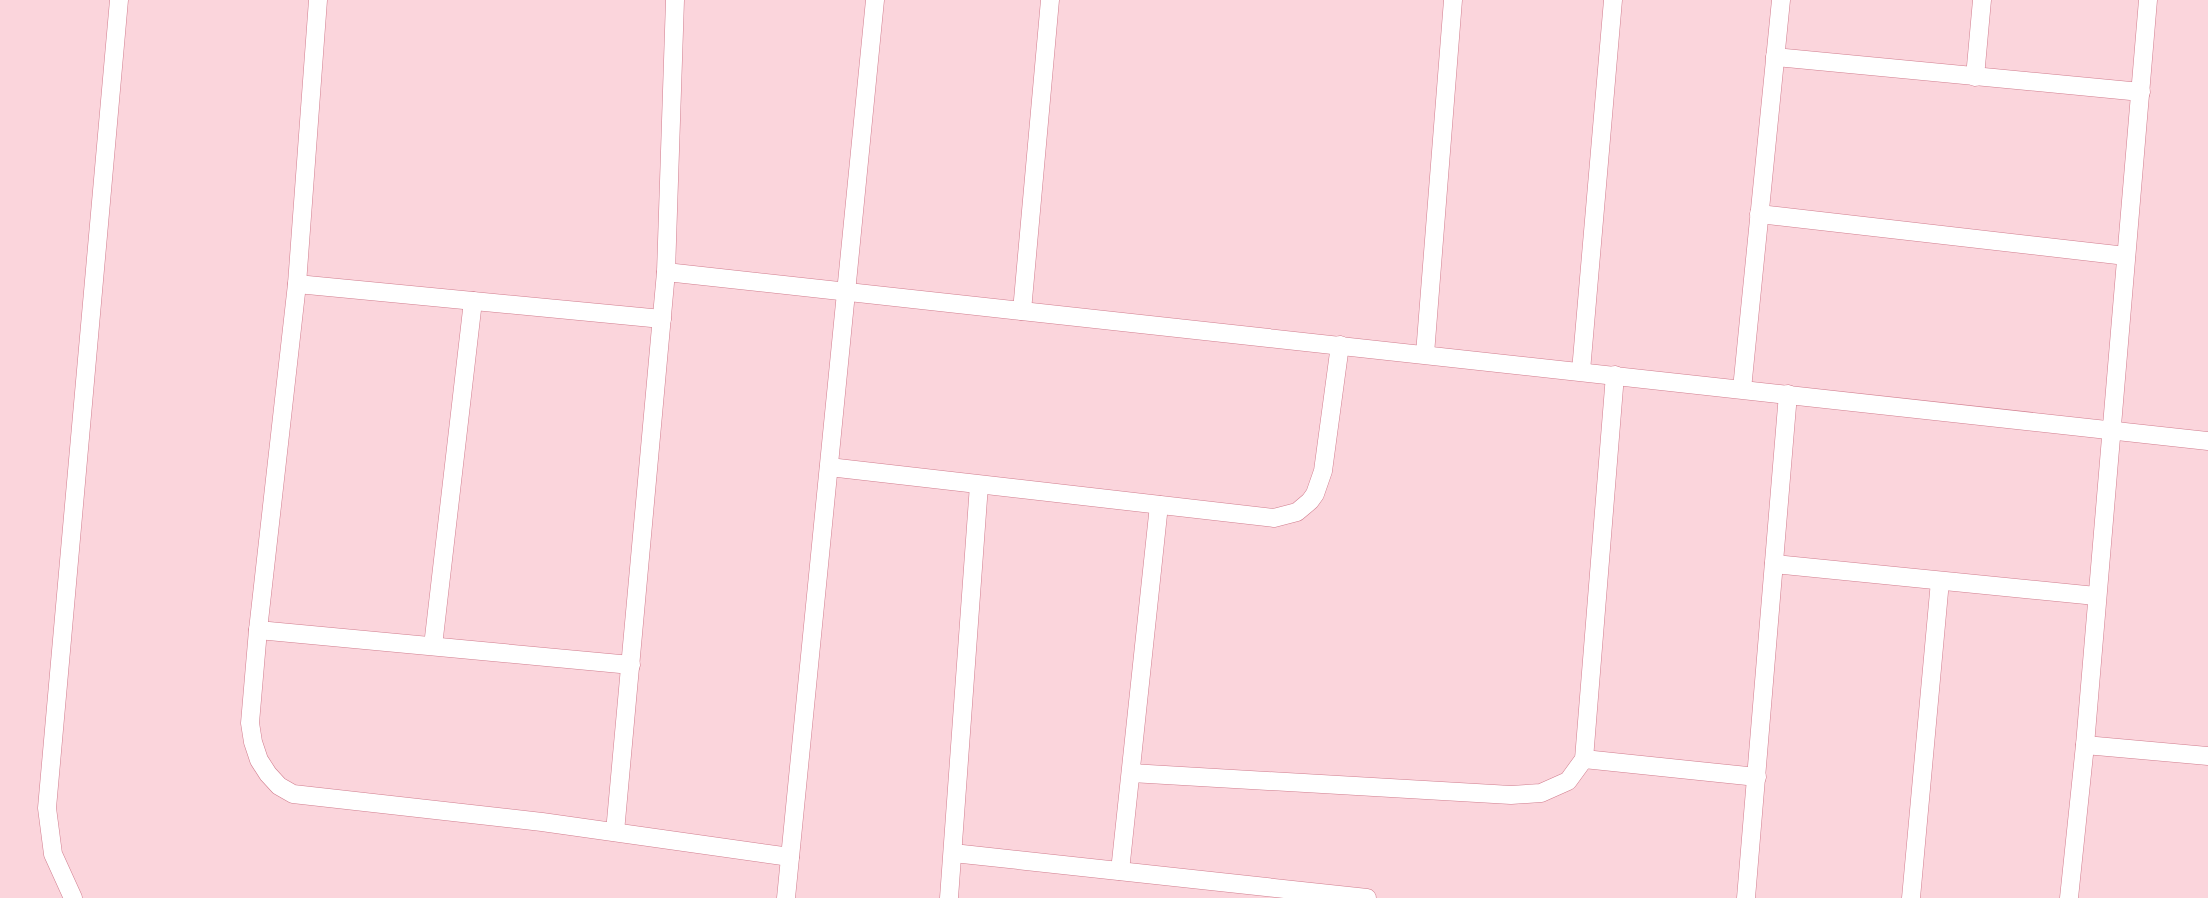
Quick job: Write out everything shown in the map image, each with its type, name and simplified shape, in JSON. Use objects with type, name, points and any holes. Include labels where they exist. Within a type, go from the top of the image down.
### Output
[{"type":"street","points":[[73,898],[53,854],[47,808],[119,0]]},
{"type":"street","points":[[318,0],[297,284],[258,630],[250,723],[253,742],[260,760],[268,774],[279,786],[293,794],[542,822],[790,857]]},
{"type":"street","points":[[615,832],[666,272],[675,0]]},
{"type":"street","points":[[786,898],[875,0]]},
{"type":"street","points":[[1022,311],[1050,0]]},
{"type":"street","points":[[1425,354],[1453,0]]},
{"type":"street","points":[[1581,371],[1612,0]]},
{"type":"street","points":[[1742,389],[1781,0]]},
{"type":"street","points":[[1975,77],[1982,0]]},
{"type":"street","points":[[2069,898],[2085,745],[2096,596],[2148,0]]},
{"type":"street","points":[[1775,57],[2141,92]]},
{"type":"street","points":[[1759,214],[2126,256]]},
{"type":"street","points":[[666,272],[2208,441]]},
{"type":"street","points":[[297,284],[662,319]]},
{"type":"street","points":[[433,646],[473,301]]},
{"type":"street","points":[[829,467],[1274,518],[1290,516],[1304,507],[1315,494],[1323,471],[1340,345]]},
{"type":"street","points":[[1131,773],[1511,795],[1541,793],[1568,781],[1584,759],[1616,375]]},
{"type":"street","points":[[1746,898],[1788,394]]},
{"type":"street","points":[[948,898],[953,853],[978,485]]},
{"type":"street","points":[[1120,871],[1159,505]]},
{"type":"street","points":[[1774,564],[2096,596]]},
{"type":"street","points":[[1911,898],[1940,581]]},
{"type":"street","points":[[258,630],[631,665]]},
{"type":"street","points":[[2085,745],[2208,756]]},
{"type":"street","points":[[1584,759],[1756,777]]},
{"type":"street","points":[[953,853],[1367,898]]}]
